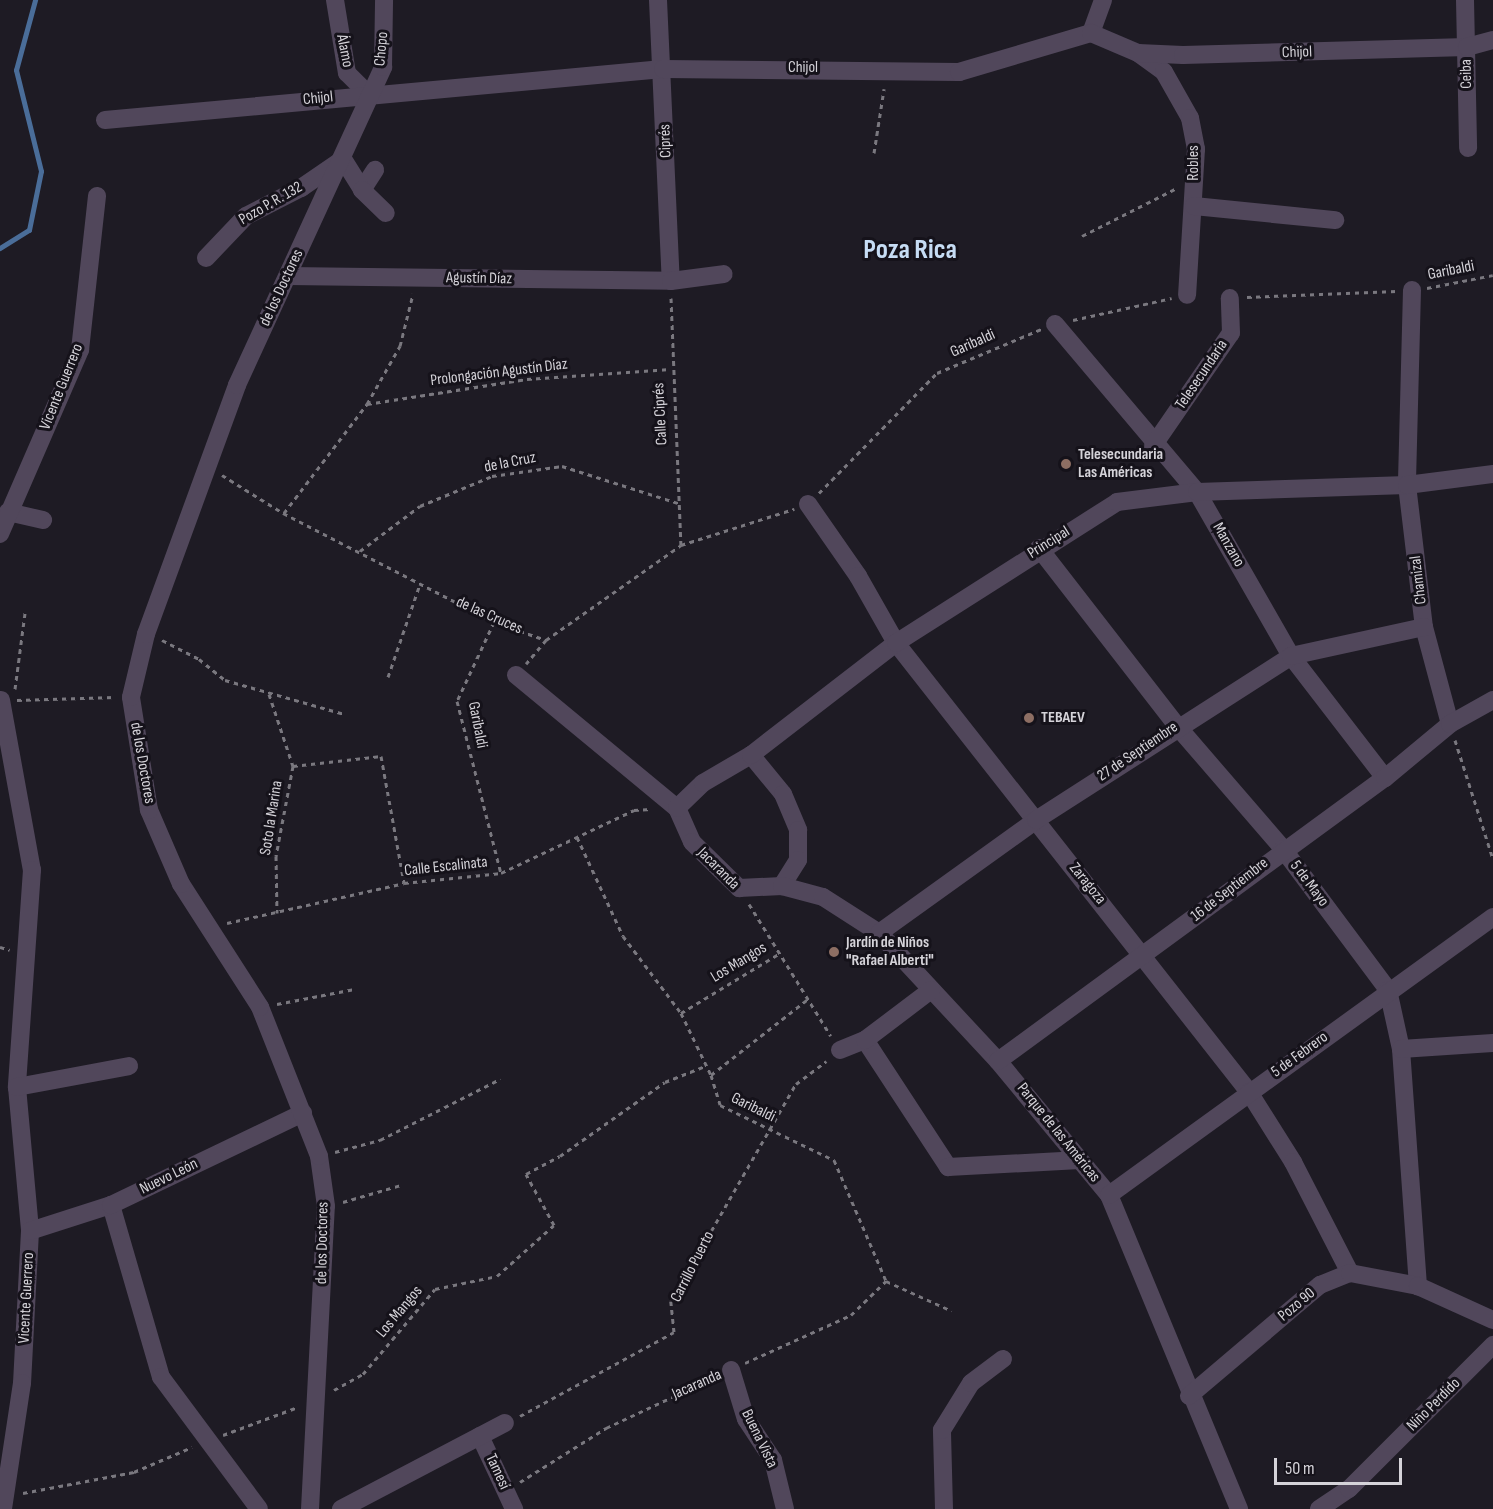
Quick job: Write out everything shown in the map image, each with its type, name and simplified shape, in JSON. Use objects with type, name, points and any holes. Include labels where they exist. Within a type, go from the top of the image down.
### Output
[{"type":"street","name":"Álamo","points":[[335,0],[347,73],[368,94]]},
{"type":"street","name":"Chopo","points":[[368,94],[383,67],[384,0]]},
{"type":"street","name":"Ciprés","points":[[657,0],[663,69],[671,281]]},
{"type":"street","points":[[1091,33],[1103,0]]},
{"type":"street","name":"Ceiba","points":[[1465,0],[1468,148]]},
{"type":"street","name":"Chijol","points":[[105,120],[368,94],[663,69],[887,68],[959,72],[1091,33],[1138,52],[1227,56],[1467,47],[1493,40]]},
{"type":"street","name":"Robles","points":[[1138,52],[1164,72],[1190,117],[1196,149],[1187,295]]},
{"type":"street","name":"de los Doctores","points":[[310,1509],[326,1206],[319,1156],[260,1007],[181,884],[149,810],[131,697],[146,634],[210,468],[237,385],[343,159],[368,94]]},
{"type":"street","points":[[343,159],[362,190],[386,213]]},
{"type":"street","name":"Pozo P. R. 132","points":[[206,258],[246,216],[301,188],[343,159]]},
{"type":"street","points":[[362,190],[375,170]]},
{"type":"street","name":"Vicente Guerrero","points":[[0,534],[80,350],[97,196]]},
{"type":"street","points":[[1194,206],[1335,220]]},
{"type":"street","name":"Agustín Díaz","points":[[288,276],[671,281],[724,274]]},
{"type":"street","name":"Chamizal","points":[[1413,290],[1407,485],[1424,627],[1450,724]]},
{"type":"street","name":"Telesecundaria","points":[[1154,446],[1231,333],[1230,298]]},
{"type":"street","name":"Manzano","points":[[1055,324],[1154,446],[1197,492],[1291,656],[1385,778]]},
{"type":"street","name":"Principal","points":[[677,808],[703,783],[751,755],[896,643],[1040,548],[1117,502],[1197,492],[1407,485],[1493,474]]},
{"type":"street","name":"Zaragoza","points":[[808,504],[858,576],[896,643],[1145,956],[1249,1092],[1293,1161],[1350,1273]]},
{"type":"street","points":[[8,512],[43,520]]},
{"type":"street","name":"5 de Mayo","points":[[1040,548],[1176,726],[1283,849],[1388,990],[1401,1049],[1418,1286]]},
{"type":"street","name":"27 de Septiembre","points":[[879,933],[1036,820],[1176,726],[1291,656],[1424,627]]},
{"type":"street","points":[[516,675],[677,808]]},
{"type":"street","name":"Vicente Guerrero","points":[[6,1502],[22,1383],[30,1231],[17,1087],[32,870],[7,700]]},
{"type":"street","name":"16 de Septiembre","points":[[998,1062],[1145,956],[1283,849],[1385,778],[1450,724],[1493,700]]},
{"type":"street","points":[[751,755],[783,794],[798,830],[798,860],[782,886]]},
{"type":"street","name":"Jacaranda","points":[[677,808],[692,842],[739,888]]},
{"type":"street","name":"Parque de las Américas","points":[[739,888],[782,886],[823,897],[879,933],[998,1062],[1080,1160],[1108,1195],[1188,1396],[1239,1509]]},
{"type":"street","name":"5 de Febrero","points":[[1108,1195],[1388,990],[1493,917]]},
{"type":"street","points":[[840,1050],[865,1040],[931,990]]},
{"type":"street","points":[[865,1040],[948,1167],[1080,1160]]},
{"type":"street","points":[[1401,1049],[1493,1043]]},
{"type":"street","points":[[17,1087],[129,1066]]},
{"type":"street","name":"Nuevo León","points":[[30,1231],[111,1205],[303,1113]]},
{"type":"street","points":[[111,1205],[161,1377],[259,1509]]},
{"type":"street","points":[[1350,1273],[1418,1286],[1493,1320]]},
{"type":"street","name":"Pozo 90","points":[[1188,1396],[1320,1286],[1350,1273]]},
{"type":"street","name":"Niño Perdido","points":[[1319,1509],[1349,1489],[1493,1346]]},
{"type":"street","points":[[944,1509],[942,1430],[971,1383],[1003,1359]]},
{"type":"street","name":"Buena Vista","points":[[731,1370],[746,1419],[773,1460],[785,1509]]},
{"type":"street","points":[[341,1509],[505,1423]]},
{"type":"street","name":"Tamesí","points":[[480,1436],[514,1509]]},
{"type":"path","points":[[874,153],[887,68]]},
{"type":"path","points":[[1082,236],[1195,179]]},
{"type":"path","name":"Garibaldi","points":[[1230,298],[1413,290],[1493,275]]},
{"type":"path","points":[[284,513],[368,404],[400,346],[418,278]]},
{"type":"path","name":"Calle Ciprés","points":[[671,281],[671,369],[681,545]]},
{"type":"path","name":"Garibaldi","points":[[546,640],[681,545],[808,504],[937,373],[1055,324],[1187,295]]},
{"type":"path","name":"Prolongación Agustín Díaz","points":[[368,404],[527,379],[671,369]]},
{"type":"path","name":"de la Cruz","points":[[360,551],[420,506],[492,476],[562,466],[678,503]]},
{"type":"path","name":"de las Cruces","points":[[210,468],[284,513],[494,622],[546,640],[516,675]]},
{"type":"path","points":[[388,677],[420,584]]},
{"type":"path","points":[[25,613],[7,700],[131,697]]},
{"type":"path","name":"Garibaldi","points":[[494,622],[457,701],[501,873]]},
{"type":"path","points":[[146,634],[199,659],[225,680],[344,714]]},
{"type":"path","name":"Soto la Marina","points":[[269,694],[293,766],[276,856],[277,913]]},
{"type":"path","points":[[1450,724],[1493,859]]},
{"type":"path","points":[[293,766],[381,756],[404,883]]},
{"type":"path","name":"Calle Escalinata","points":[[208,927],[404,883],[501,873],[634,810],[677,808]]},
{"type":"path","name":"Garibaldi","points":[[578,837],[623,936],[681,1013],[711,1075],[720,1105],[834,1160],[886,1281]]},
{"type":"path","name":"Jacaranda","points":[[739,888],[840,1050]]},
{"type":"path","name":"Los Mangos","points":[[681,1013],[780,953]]},
{"type":"path","points":[[260,1007],[355,989]]},
{"type":"path","points":[[711,1075],[808,999]]},
{"type":"path","name":"Carrillo Puerto","points":[[505,1423],[674,1332],[671,1301],[769,1129],[796,1084],[840,1050]]},
{"type":"path","name":"Los Mangos","points":[[6,1502],[134,1472],[208,1440],[317,1400],[363,1374],[435,1289],[497,1276],[554,1225],[526,1174],[560,1156],[664,1082],[705,1066]]},
{"type":"path","points":[[319,1156],[380,1140],[500,1079]]},
{"type":"path","points":[[326,1206],[401,1185]]},
{"type":"path","points":[[886,1281],[952,1311]]},
{"type":"path","name":"Jacaranda","points":[[506,1490],[606,1428],[851,1315],[886,1281]]},
{"type":"waterway","points":[[0,248],[29,230],[41,171],[16,70],[35,0]]},
{"type":"place","name":"Telesecundaria Las Américas","points":[[1066,464]]},
{"type":"place","name":"TEBAEV","points":[[1029,718]]},
{"type":"place","name":"Jardín de Niños \"Rafael Alberti\"","points":[[834,952]]},
{"type":"district","name":"Poza Rica","points":[[910,250]]}]
